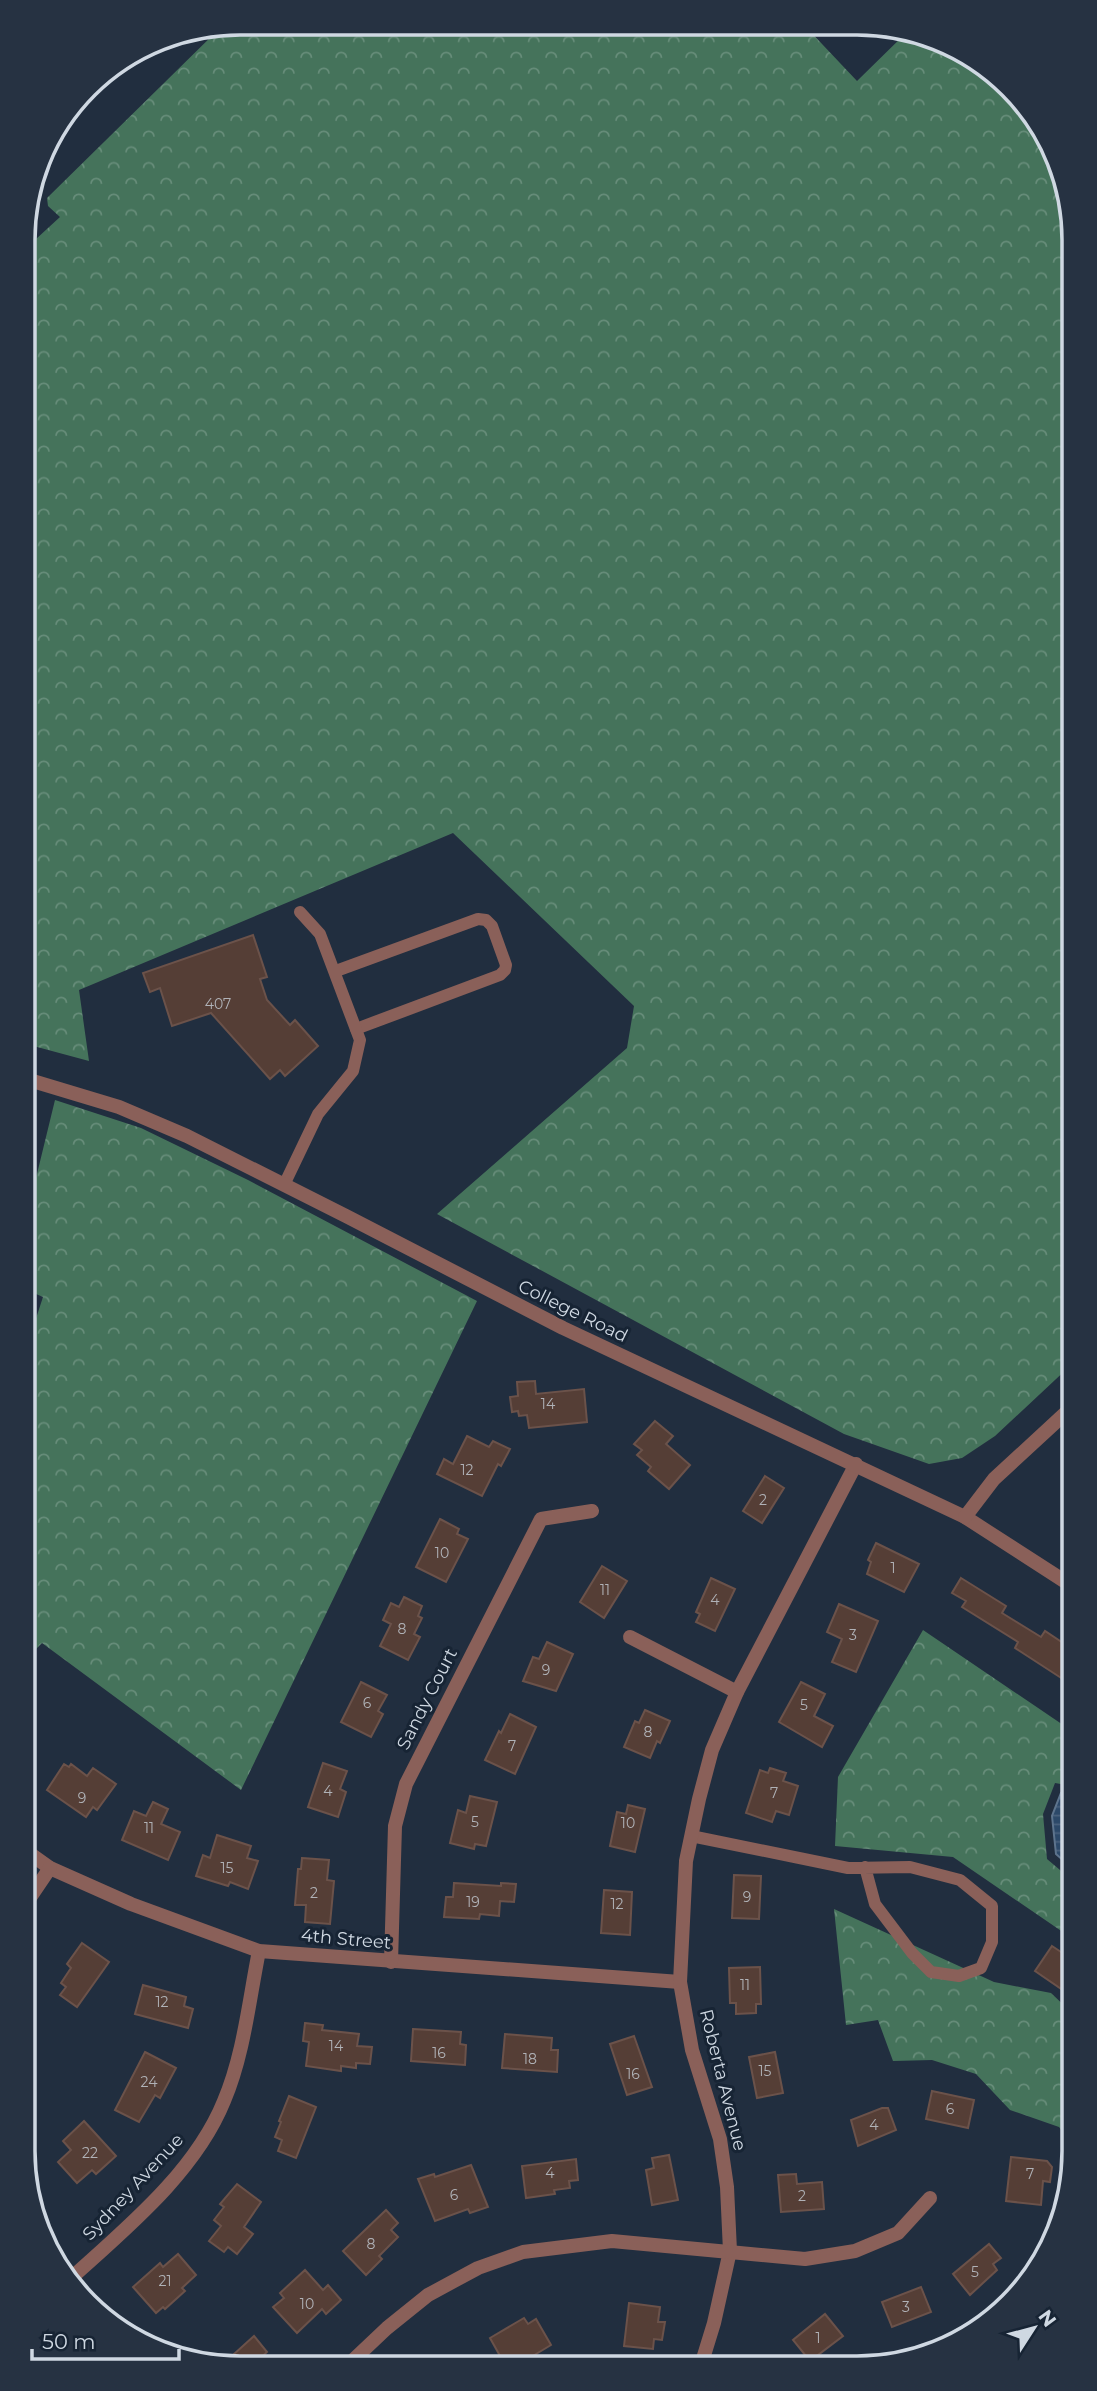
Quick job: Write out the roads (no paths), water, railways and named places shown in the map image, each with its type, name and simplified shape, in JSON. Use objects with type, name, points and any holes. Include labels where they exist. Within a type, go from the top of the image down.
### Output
[{"type":"street","name":"College Road","points":[[35,1082],[119,1107],[187,1136],[563,1328],[965,1517],[1062,1580]]},
{"type":"street","points":[[965,1517],[994,1479],[1062,1416]]},
{"type":"street","name":"Roberta Avenue","points":[[704,2356],[730,2251],[727,2188],[720,2139],[692,2050],[680,1982],[687,1861],[691,1836],[712,1750],[737,1692],[856,1464]]},
{"type":"street","name":"Sandy Court","points":[[391,1962],[395,1826],[416,1759],[438,1723],[541,1519],[592,1511]]},
{"type":"street","points":[[630,1637],[737,1692]]},
{"type":"street","name":"4th Street","points":[[35,1857],[50,1868],[131,1904],[259,1951],[680,1982]]},
{"type":"street","points":[[35,1890],[50,1868]]},
{"type":"street","name":"Sydney Avenue","points":[[76,2273],[133,2221],[187,2164],[205,2137],[224,2102],[239,2056],[259,1951]]},
{"type":"street","points":[[357,2356],[428,2295],[478,2269],[523,2252],[612,2241],[805,2259],[855,2251],[898,2234],[930,2198]]},
{"type":"lane","points":[[284,1185],[318,1114],[353,1071],[360,1040],[320,933],[300,912]]},
{"type":"lane","points":[[336,971],[478,919],[486,920],[492,926],[506,965],[500,975],[356,1029]]},
{"type":"lane","points":[[691,1836],[848,1868],[865,1867],[910,1867],[960,1880],[992,1906],[992,1942],[981,1968],[959,1976],[931,1972],[912,1953],[875,1904],[865,1867]]},
{"type":"water","points":[[1062,1793],[1062,1859],[1056,1854],[1052,1816]]}]
